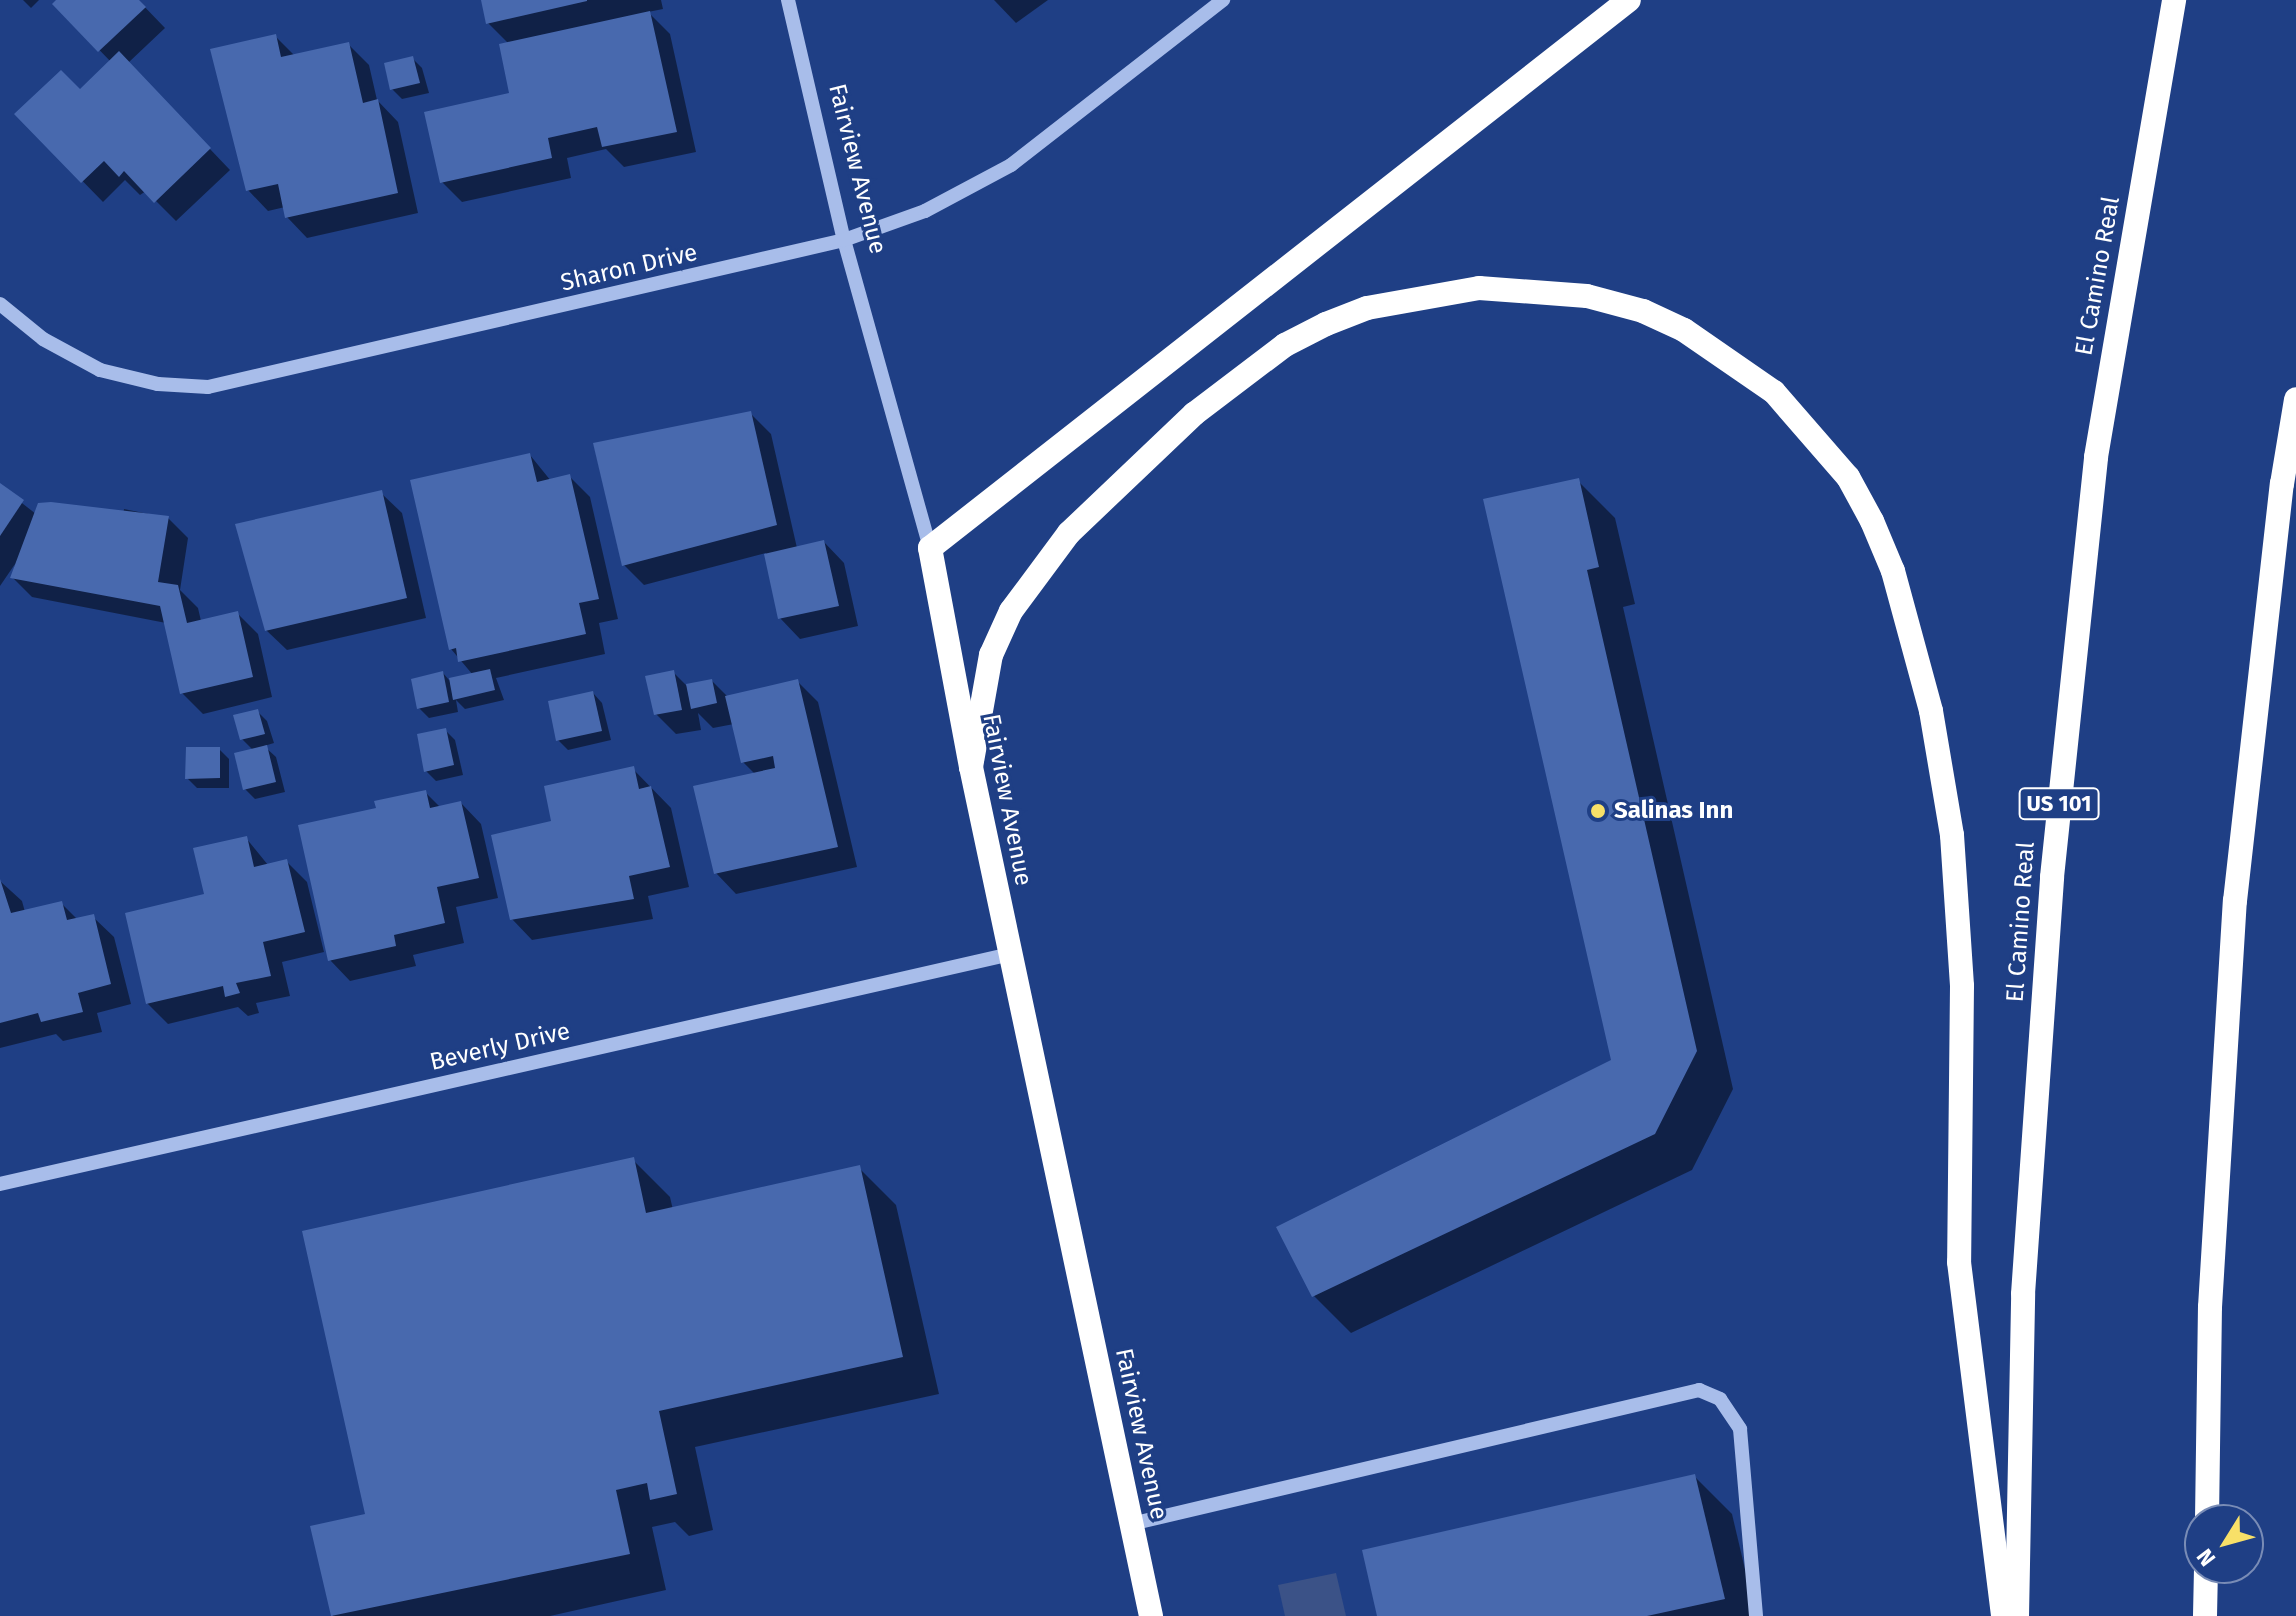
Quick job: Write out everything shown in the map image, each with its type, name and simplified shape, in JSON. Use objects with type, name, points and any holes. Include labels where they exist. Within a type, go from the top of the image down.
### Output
[{"type":"highway","points":[[930,548],[1629,0]]},
{"type":"highway","name":"El Camino Real","points":[[2017,1616],[2023,1294],[2052,877],[2096,457],[2174,0]]},
{"type":"highway","points":[[971,767],[991,655],[1011,611],[1069,533],[1194,414],[1285,345],[1326,324],[1367,308],[1479,288],[1587,296],[1643,311],[1684,330],[1774,392],[1848,477],[1872,521],[1893,571],[1931,711],[1952,835],[1962,986],[1959,1262],[2003,1616]]},
{"type":"highway","points":[[2207,1504],[2210,1307],[2235,901],[2296,399]]},
{"type":"highway","name":"Fairview Avenue","points":[[930,548],[971,767],[1151,1616]]},
{"type":"highway","points":[[2205,1616],[2206,1584]]},
{"type":"street","name":"Fairview Avenue","points":[[788,0],[844,240],[930,548]]},
{"type":"street","name":"Sharon Drive","points":[[0,304],[43,339],[100,370],[158,384],[208,387],[844,240],[925,211],[1011,165],[1223,0]]},
{"type":"street","name":"Beverly Drive","points":[[0,1184],[1011,954]]},
{"type":"street","points":[[1131,1524],[1699,1390],[1720,1399],[1740,1429],[1756,1616]]},
{"type":"water","points":[[1336,1573],[1346,1616],[1285,1616],[1278,1585]]},
{"type":"building","points":[[56,0],[139,0],[146,7],[98,52],[52,4]]},
{"type":"building","points":[[481,0],[587,0],[587,1],[486,24]]},
{"type":"building","points":[[650,11],[677,132],[602,147],[597,127],[548,138],[552,158],[440,183],[424,112],[509,93],[499,44]]},
{"type":"building","points":[[276,34],[281,57],[349,42],[363,103],[378,99],[398,193],[285,218],[278,184],[246,191],[210,49]]},
{"type":"building","points":[[119,51],[211,148],[154,203],[124,171],[119,177],[104,161],[81,183],[14,114],[61,70],[80,89]]},
{"type":"building","points":[[413,56],[420,83],[390,90],[384,63]]},
{"type":"building","points":[[751,411],[777,525],[622,566],[593,443]]},
{"type":"building","points":[[530,453],[537,482],[570,474],[599,599],[579,603],[586,634],[458,662],[456,648],[449,650],[410,480]]},
{"type":"building","name":"Salinas Inn","points":[[1579,478],[1599,567],[1587,570],[1697,1051],[1655,1134],[1312,1297],[1276,1227],[1611,1060],[1483,499]]},
{"type":"building","points":[[0,483],[24,500],[0,536]]},
{"type":"building","points":[[382,490],[407,598],[265,631],[235,524]]},
{"type":"building","points":[[38,503],[169,516],[158,582],[178,585],[187,623],[238,611],[253,677],[180,694],[160,606],[10,578]]},
{"type":"building","points":[[824,540],[839,606],[778,619],[764,554]]},
{"type":"building","points":[[490,669],[495,690],[453,700],[449,678]]},
{"type":"building","points":[[674,670],[682,710],[654,715],[645,676]]},
{"type":"building","points":[[443,671],[449,702],[417,709],[411,679]]},
{"type":"building","points":[[712,679],[717,703],[691,709],[686,684]]},
{"type":"building","points":[[798,679],[838,847],[714,874],[693,786],[775,768],[773,756],[741,763],[725,696]]},
{"type":"building","points":[[593,691],[602,731],[556,741],[548,701]]},
{"type":"building","points":[[258,709],[265,734],[240,740],[233,715]]},
{"type":"building","points":[[446,728],[454,765],[424,772],[417,734]]},
{"type":"building","points":[[267,745],[276,782],[243,790],[234,753]]},
{"type":"building","points":[[186,747],[220,747],[220,778],[185,779]]},
{"type":"building","points":[[634,766],[639,789],[651,786],[670,867],[629,876],[634,899],[510,920],[491,835],[551,821],[544,786]]},
{"type":"building","points":[[426,790],[430,808],[461,801],[479,878],[437,887],[445,923],[394,935],[396,946],[328,961],[298,825],[376,808],[374,801]]},
{"type":"building","points":[[247,836],[254,867],[287,859],[305,932],[263,942],[271,976],[236,983],[240,993],[225,997],[223,986],[146,1004],[125,913],[204,894],[193,848]]},
{"type":"building","points":[[0,879],[11,913],[62,901],[67,920],[94,914],[111,984],[78,993],[83,1012],[41,1022],[38,1013],[0,1023]]},
{"type":"building","points":[[634,1157],[646,1213],[860,1165],[903,1357],[659,1411],[677,1494],[650,1500],[647,1483],[616,1490],[630,1554],[331,1616],[310,1526],[365,1514],[302,1231]]},
{"type":"building","points":[[1695,1474],[1725,1599],[1647,1616],[1377,1616],[1362,1550]]},
{"type":"place","name":"Salinas Inn","points":[[1598,811]]}]
